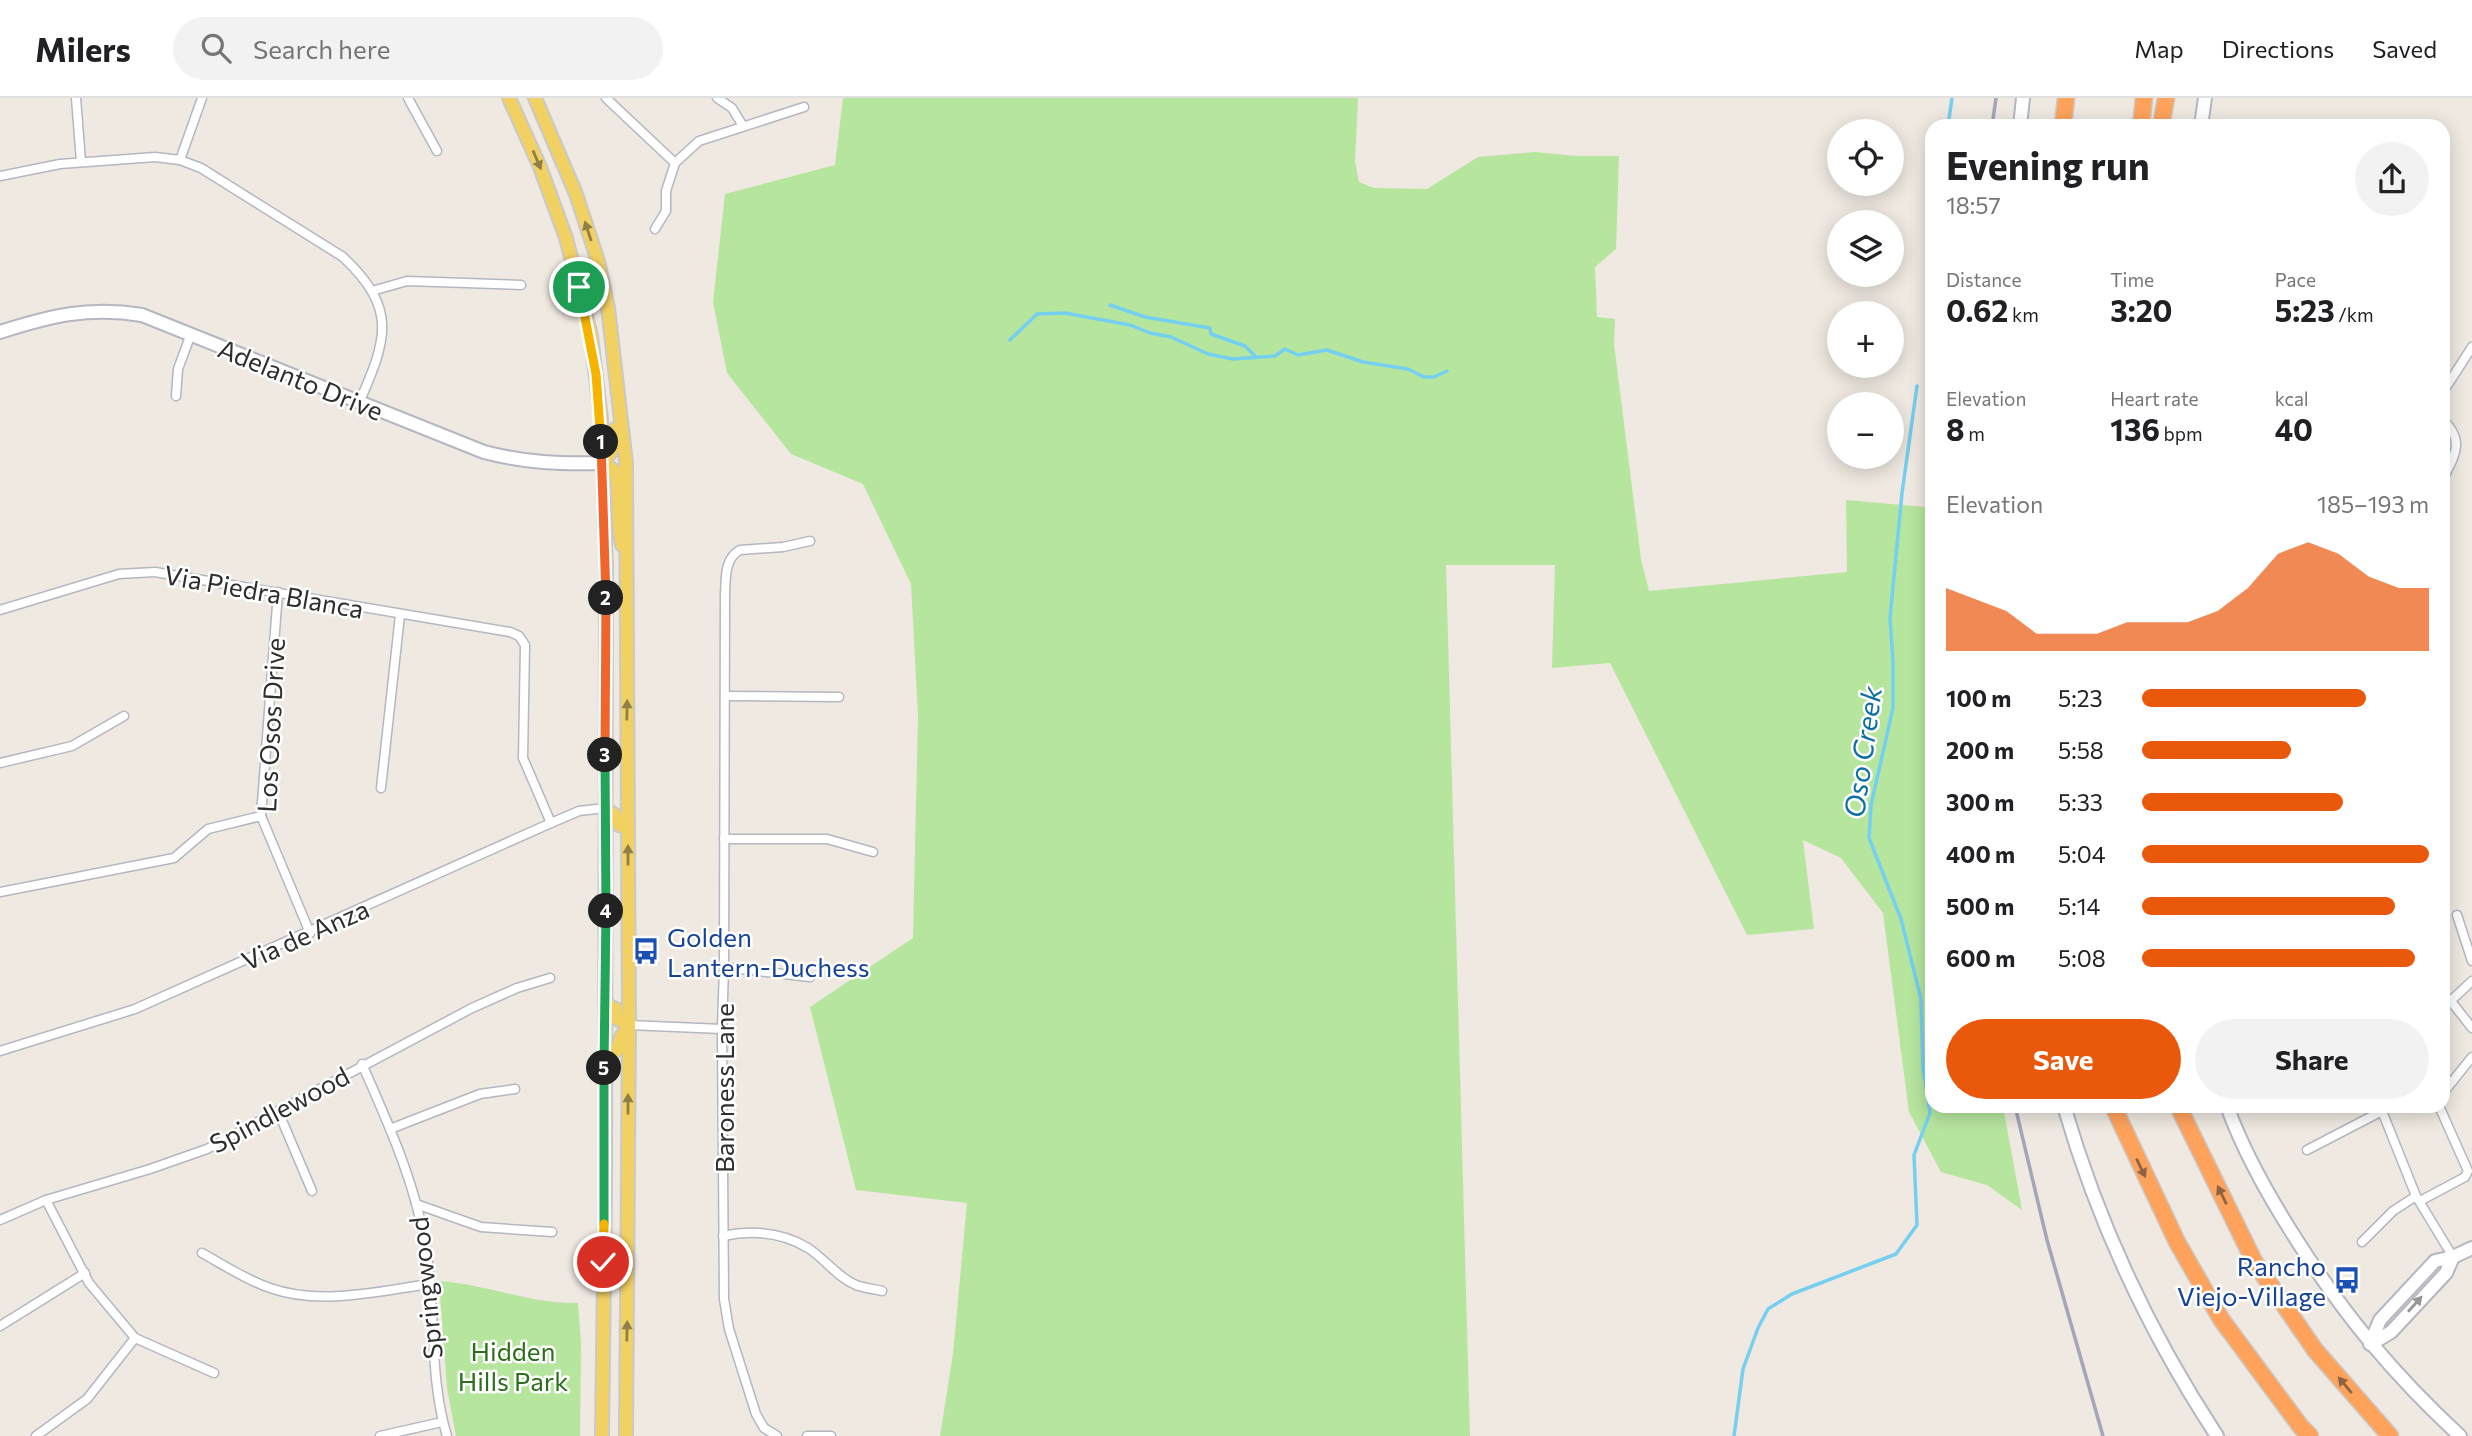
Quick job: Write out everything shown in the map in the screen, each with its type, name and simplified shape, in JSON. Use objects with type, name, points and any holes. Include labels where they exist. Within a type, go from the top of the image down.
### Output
[{"type":"highway","points":[[2064,119],[2066,98]]},
{"type":"highway","points":[[2142,119],[2144,98]]},
{"type":"highway","points":[[2162,119],[2166,98]]},
{"type":"highway","points":[[2116,1113],[2177,1242],[2221,1319],[2310,1436]]},
{"type":"highway","points":[[2181,1113],[2254,1261],[2315,1350],[2390,1436]]},
{"type":"main road","points":[[509,98],[554,201],[579,287],[596,374],[606,567],[602,1436]]},
{"type":"main road","points":[[535,98],[576,194],[598,261],[608,308],[626,463],[629,1025],[626,1436]]},
{"type":"main road","points":[[602,463],[616,444],[612,382],[615,369]]},
{"type":"main road","points":[[602,463],[615,471],[619,529],[622,545],[628,554]]},
{"type":"main road","points":[[605,808],[616,782],[626,776]]},
{"type":"main road","points":[[605,808],[616,816],[619,825],[628,828]]},
{"type":"main road","points":[[605,1000],[609,1006],[616,1009],[617,1019],[629,1025]]},
{"type":"main road","points":[[604,1059],[617,1050],[629,1025]]},
{"type":"street","points":[[76,98],[82,162]]},
{"type":"street","points":[[180,160],[202,98]]},
{"type":"street","points":[[408,98],[437,151]]},
{"type":"street","points":[[606,98],[675,163]]},
{"type":"street","points":[[717,98],[732,108],[743,125]]},
{"type":"street","points":[[2021,119],[2023,98]]},
{"type":"street","points":[[2202,119],[2205,98]]},
{"type":"street","points":[[655,229],[666,211],[666,191],[675,163],[699,141],[804,107]]},
{"type":"street","points":[[0,176],[36,167],[82,162],[155,157],[180,160],[201,168],[343,257],[359,272],[372,291],[381,312],[383,336],[377,362],[359,402]]},
{"type":"street","points":[[372,291],[407,281],[521,285]]},
{"type":"street","name":"Adelanto Drive","points":[[0,332],[55,316],[92,311],[121,311],[142,315],[484,452],[518,461],[553,464],[602,463]]},
{"type":"street","points":[[176,396],[178,369],[191,334]]},
{"type":"street","points":[[2450,380],[2472,347]]},
{"type":"street","points":[[2450,428],[2457,444],[2450,465]]},
{"type":"street","name":"Baroness Lane","points":[[777,1436],[770,1434],[759,1421],[729,1329],[724,1299],[722,1029],[725,594],[730,558],[740,550],[783,547],[810,541]]},
{"type":"street","name":"Via Piedra Blanca","points":[[0,610],[119,574],[155,572],[510,632],[519,636],[525,645],[523,758],[551,823]]},
{"type":"street","name":"Los Osos Drive","points":[[278,592],[261,816],[310,933]]},
{"type":"street","points":[[381,788],[400,615]]},
{"type":"street","points":[[726,696],[839,697]]},
{"type":"street","points":[[0,763],[72,746],[124,716]]},
{"type":"street","name":"Via de Anza","points":[[0,1051],[135,1009],[579,811],[605,808]]},
{"type":"street","points":[[0,892],[174,858],[208,830],[261,816]]},
{"type":"street","points":[[724,839],[827,839],[873,852]]},
{"type":"street","points":[[2457,915],[2472,961]]},
{"type":"street","points":[[724,967],[810,977]]},
{"type":"street","name":"Spindlewood","points":[[0,1220],[46,1200],[207,1149],[472,1007],[517,988],[550,978]]},
{"type":"street","points":[[2472,981],[2450,1000],[2472,1028]]},
{"type":"street","points":[[629,1025],[722,1029]]},
{"type":"street","points":[[2450,1084],[2472,1057]]},
{"type":"street","name":"Springwood","points":[[362,1064],[390,1129],[416,1204],[427,1254],[434,1372],[442,1422],[447,1436]]},
{"type":"street","points":[[390,1129],[480,1094],[515,1089]]},
{"type":"street","points":[[278,1111],[312,1191]]},
{"type":"street","points":[[2066,1113],[2079,1159],[2114,1249],[2138,1299],[2217,1436]]},
{"type":"street","points":[[2230,1113],[2251,1163],[2274,1205],[2326,1286],[2370,1345],[2412,1391],[2460,1436]]},
{"type":"street","points":[[2307,1150],[2375,1113]]},
{"type":"street","points":[[2384,1113],[2418,1199],[2453,1257]]},
{"type":"street","points":[[2362,1241],[2393,1211],[2465,1177],[2470,1172],[2442,1113]]},
{"type":"street","points":[[46,1200],[89,1283],[135,1338],[214,1373]]},
{"type":"street","points":[[416,1204],[481,1227],[552,1232]]},
{"type":"street","points":[[723,1236],[745,1231],[785,1239],[807,1248],[858,1286],[882,1291]]},
{"type":"street","points":[[2370,1345],[2380,1320],[2435,1261],[2453,1257],[2472,1248]]},
{"type":"street","points":[[202,1253],[268,1288],[309,1297],[335,1297],[430,1284]]},
{"type":"street","points":[[0,1326],[85,1273]]},
{"type":"street","points":[[36,1436],[87,1399],[135,1338]]},
{"type":"street","points":[[380,1436],[442,1422]]},
{"type":"street","points":[[807,1436],[831,1436]]},
{"type":"green space","points":[[843,98],[1358,98],[1355,161],[1359,182],[1374,188],[1427,189],[1478,157],[1535,152],[1619,156],[1616,249],[1595,267],[1597,317],[1615,319],[1614,344],[1641,559],[1649,591],[1847,572],[1846,500],[1925,507],[1925,1113],[2004,1113],[2022,1210],[1987,1185],[1941,1172],[1909,1112],[1883,913],[1841,858],[1803,840],[1814,929],[1747,935],[1610,663],[1552,668],[1555,565],[1446,565],[1470,1436],[940,1436],[953,1354],[967,1203],[856,1190],[810,1007],[913,938],[918,716],[911,584],[863,484],[791,454],[727,373],[713,302],[725,194],[835,165]]},
{"type":"green space","name":"Hidden Hills Park","points":[[439,1281],[543,1300],[578,1303],[581,1343],[580,1436],[456,1436],[447,1388]]},
{"type":"waterway","name":"Oso Creek","points":[[1949,119],[1952,98]]},
{"type":"waterway","points":[[1110,305],[1145,317],[1210,328],[1211,334],[1245,346],[1256,357]]},
{"type":"waterway","points":[[1010,340],[1037,314],[1065,313],[1130,325],[1171,337],[1208,354],[1233,359],[1275,356],[1285,349],[1298,355],[1327,350],[1363,362],[1408,369],[1424,377],[1434,377],[1447,371]]},
{"type":"waterway","name":"Oso Creek","points":[[1917,386],[1902,493],[1890,618],[1893,708],[1871,805],[1869,838],[1901,919],[1921,999],[1925,1081]]},
{"type":"waterway","name":"Oso Creek","points":[[1734,1436],[1743,1369],[1768,1309],[1792,1294],[1896,1254],[1917,1225],[1914,1155],[1930,1113]]},
{"type":"railway","points":[[1993,119],[1996,98]]},
{"type":"railway","points":[[2017,1113],[2047,1240],[2103,1436]]},
{"type":"place","name":"Golden Lantern-Duchess","points":[[646,951]]},
{"type":"place","name":"Rancho Viejo-Village","points":[[2347,1280]]},
{"type":"route","points":[[579,287],[591,336],[596,374],[605,506],[603,1262]]}]
